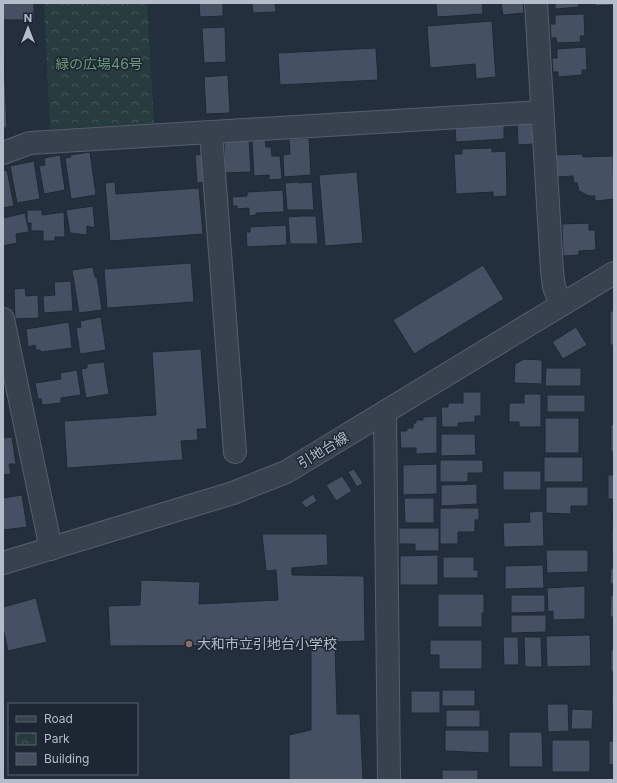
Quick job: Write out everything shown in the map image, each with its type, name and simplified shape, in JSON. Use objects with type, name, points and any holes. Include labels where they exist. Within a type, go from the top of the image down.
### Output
[{"type":"street","points":[[536,3],[552,270],[554,287],[561,304]]},
{"type":"street","points":[[3,153],[30,143],[542,112]]},
{"type":"street","points":[[211,133],[234,452]]},
{"type":"street","name":"引地台線","points":[[3,563],[233,493],[286,472],[614,273]]},
{"type":"street","points":[[3,319],[51,549]]},
{"type":"street","points":[[385,412],[389,780]]},
{"type":"green space","name":"緑の広場46号","points":[[44,3],[147,3],[154,124],[50,129]]},
{"type":"building","points":[[3,3],[34,3],[34,20],[3,20]]},
{"type":"building","points":[[199,3],[223,3],[223,16],[200,17]]},
{"type":"building","points":[[252,3],[275,3],[276,12],[253,13]]},
{"type":"building","points":[[436,3],[482,3],[483,14],[437,17]]},
{"type":"building","points":[[501,3],[523,3],[524,13],[503,15]]},
{"type":"building","points":[[549,3],[579,3],[579,7],[555,9],[555,4]]},
{"type":"building","points":[[595,3],[614,3],[614,5],[595,6]]},
{"type":"building","points":[[584,14],[585,36],[580,36],[581,42],[557,43],[556,38],[551,38],[550,24],[555,24],[555,15]]},
{"type":"building","points":[[492,21],[496,77],[476,79],[475,64],[430,68],[427,26]]},
{"type":"building","points":[[225,27],[226,62],[204,63],[202,28]]},
{"type":"building","points":[[3,37],[7,128],[3,128]]},
{"type":"building","points":[[586,47],[587,70],[582,70],[582,75],[558,77],[558,72],[553,72],[552,58],[557,58],[557,49]]},
{"type":"building","points":[[376,48],[378,80],[280,85],[278,53]]},
{"type":"building","points":[[228,75],[230,113],[206,114],[204,77]]},
{"type":"building","points":[[532,122],[533,144],[518,145],[517,123]]},
{"type":"building","points":[[504,123],[504,139],[456,142],[455,126]]},
{"type":"building","points":[[309,138],[311,175],[284,177],[283,155],[290,154],[289,139]]},
{"type":"building","points":[[249,139],[251,172],[225,173],[224,142]]},
{"type":"building","points":[[265,140],[266,147],[271,147],[272,156],[280,156],[282,179],[269,180],[269,175],[254,176],[252,141]]},
{"type":"building","points":[[492,148],[492,152],[506,151],[507,196],[493,197],[493,192],[456,194],[454,154],[462,154],[462,149]]},
{"type":"building","points":[[90,152],[96,195],[71,199],[65,158],[71,157],[70,155]]},
{"type":"building","points":[[205,154],[207,182],[197,183],[195,155]]},
{"type":"building","points":[[582,154],[583,157],[613,156],[614,199],[595,201],[595,196],[589,196],[579,191],[577,183],[574,183],[573,176],[557,177],[556,155]]},
{"type":"building","points":[[60,155],[65,190],[44,194],[39,166],[45,165],[44,158]]},
{"type":"building","points":[[34,161],[40,199],[17,203],[10,166]]},
{"type":"building","points":[[7,170],[14,206],[3,208],[3,171]]},
{"type":"building","points":[[357,172],[363,243],[325,246],[319,175]]},
{"type":"building","points":[[115,182],[116,194],[199,188],[203,234],[110,241],[105,183]]},
{"type":"building","points":[[312,182],[314,210],[287,210],[285,183]]},
{"type":"building","points":[[283,190],[284,212],[256,213],[256,215],[249,216],[249,208],[237,209],[237,206],[233,206],[232,197],[247,196],[247,192]]},
{"type":"building","points":[[93,206],[95,228],[87,226],[87,235],[70,233],[66,210]]},
{"type":"building","points":[[27,210],[42,210],[42,215],[64,212],[65,237],[55,237],[55,241],[43,241],[43,231],[31,231],[31,223],[27,223]]},
{"type":"building","points":[[25,213],[29,232],[16,234],[17,243],[3,246],[3,218]]},
{"type":"building","points":[[316,216],[318,244],[290,244],[288,217]]},
{"type":"building","points":[[589,223],[589,230],[595,230],[596,250],[579,251],[579,255],[563,256],[562,224]]},
{"type":"building","points":[[286,225],[287,245],[247,247],[246,232],[250,232],[250,227]]},
{"type":"building","points":[[191,263],[194,302],[107,308],[104,269]]},
{"type":"building","points":[[483,265],[504,299],[414,354],[393,320]]},
{"type":"building","points":[[93,267],[95,277],[97,277],[102,310],[79,313],[72,270]]},
{"type":"building","points":[[71,281],[73,311],[44,313],[43,296],[55,295],[54,282]]},
{"type":"building","points":[[25,288],[26,296],[38,295],[39,318],[15,319],[14,289]]},
{"type":"building","points":[[610,311],[614,311],[614,345],[610,345]]},
{"type":"building","points":[[101,317],[106,350],[80,354],[76,328],[81,327],[80,321]]},
{"type":"building","points":[[69,322],[72,348],[41,352],[40,350],[36,350],[35,345],[28,347],[26,329]]},
{"type":"building","points":[[576,327],[587,345],[563,359],[552,342]]},
{"type":"building","points":[[201,349],[207,429],[197,429],[198,440],[181,441],[183,460],[67,468],[64,421],[156,415],[152,352]]},
{"type":"building","points":[[524,359],[542,360],[542,384],[514,383],[515,364]]},
{"type":"building","points":[[104,362],[109,394],[86,398],[81,369],[87,368],[87,364]]},
{"type":"building","points":[[546,368],[581,368],[581,386],[545,386]]},
{"type":"building","points":[[77,370],[81,395],[61,398],[61,403],[42,405],[41,399],[38,399],[35,383],[61,379],[60,373]]},
{"type":"building","points":[[463,392],[481,392],[481,416],[475,416],[475,422],[458,423],[458,427],[442,427],[441,407],[448,407],[448,403],[463,403]]},
{"type":"building","points":[[524,394],[541,394],[541,427],[519,427],[519,422],[509,422],[509,403],[524,403]]},
{"type":"building","points":[[547,395],[585,395],[585,412],[547,412]]},
{"type":"building","points":[[437,416],[437,453],[416,454],[416,448],[401,448],[400,431],[407,431],[407,428],[413,428],[413,423],[416,423],[416,420],[423,420],[423,417]]},
{"type":"building","points":[[545,418],[579,418],[579,453],[545,453]]},
{"type":"building","points":[[614,424],[614,452],[611,452],[611,425]]},
{"type":"building","points":[[441,434],[475,434],[476,455],[441,456]]},
{"type":"building","points":[[12,437],[16,464],[9,464],[11,474],[3,475],[3,438]]},
{"type":"building","points":[[544,457],[583,457],[583,482],[544,482]]},
{"type":"building","points":[[440,460],[483,460],[483,473],[468,473],[468,482],[440,482]]},
{"type":"building","points":[[437,464],[437,494],[403,495],[403,465]]},
{"type":"building","points":[[354,469],[363,483],[357,487],[348,472]]},
{"type":"building","points":[[503,471],[541,471],[541,490],[503,490]]},
{"type":"building","points":[[608,475],[614,475],[614,499],[608,499]]},
{"type":"building","points":[[342,476],[352,491],[336,501],[326,485]]},
{"type":"building","points":[[477,484],[477,504],[441,506],[441,485]]},
{"type":"building","points":[[546,487],[588,487],[588,506],[571,506],[571,514],[546,513]]},
{"type":"building","points":[[313,494],[317,501],[306,508],[301,502]]},
{"type":"building","points":[[22,495],[27,527],[3,530],[3,498]]},
{"type":"building","points":[[404,498],[434,498],[434,523],[405,523]]},
{"type":"building","points":[[440,508],[479,508],[479,520],[475,520],[475,532],[458,532],[458,544],[440,544]]},
{"type":"building","points":[[612,509],[614,509],[614,521],[613,521]]},
{"type":"building","points":[[543,511],[544,546],[504,547],[503,523],[530,522],[529,512]]},
{"type":"building","points":[[399,528],[439,528],[439,551],[415,551],[415,544],[399,544]]},
{"type":"building","points":[[612,531],[614,531],[614,547],[612,547]]},
{"type":"building","points":[[262,534],[327,534],[328,565],[292,568],[292,575],[364,576],[365,641],[335,642],[337,714],[360,714],[363,780],[289,780],[289,735],[311,730],[311,645],[110,646],[108,606],[140,605],[141,580],[200,582],[199,604],[278,600],[276,570],[266,571]]},
{"type":"building","points":[[546,550],[588,550],[588,572],[547,573]]},
{"type":"building","points":[[438,555],[438,585],[400,585],[400,556]]},
{"type":"building","points":[[443,557],[474,557],[474,570],[478,570],[478,578],[443,578]]},
{"type":"building","points":[[543,565],[544,588],[505,589],[505,566]]},
{"type":"building","points":[[611,568],[614,568],[614,584],[610,584]]},
{"type":"building","points":[[585,586],[585,619],[553,620],[553,611],[548,612],[547,588]]},
{"type":"building","points":[[438,594],[484,594],[482,627],[438,627]]},
{"type":"building","points":[[511,595],[545,595],[545,612],[511,613]]},
{"type":"building","points":[[611,595],[614,595],[614,617],[610,617]]},
{"type":"building","points":[[36,598],[47,642],[8,651],[3,628],[3,607]]},
{"type":"building","points":[[511,615],[546,615],[546,632],[511,633]]},
{"type":"building","points":[[590,635],[591,666],[547,667],[546,636]]},
{"type":"building","points":[[503,637],[518,637],[519,665],[504,665]]},
{"type":"building","points":[[524,637],[541,637],[542,667],[525,667]]},
{"type":"building","points":[[430,640],[482,640],[482,669],[439,669],[439,655],[430,655]]},
{"type":"building","points":[[611,650],[614,650],[614,672],[611,672]]},
{"type":"building","points":[[442,690],[475,690],[475,706],[442,706]]},
{"type":"building","points":[[411,691],[440,691],[440,713],[411,713]]},
{"type":"building","points":[[612,700],[614,700],[614,730],[613,730]]},
{"type":"building","points":[[547,704],[568,704],[569,731],[548,732]]},
{"type":"building","points":[[572,709],[593,710],[592,729],[571,729]]},
{"type":"building","points":[[446,710],[480,710],[480,727],[446,727]]},
{"type":"building","points":[[445,730],[489,730],[489,753],[445,751]]},
{"type":"building","points":[[509,732],[542,732],[543,767],[509,767]]},
{"type":"building","points":[[552,740],[590,740],[590,772],[552,772]]},
{"type":"building","points":[[609,741],[614,741],[614,764],[609,765]]},
{"type":"building","points":[[442,770],[478,770],[478,780],[442,780]]},
{"type":"place","name":"大和市立引地台小学校","points":[[189,644]]}]
